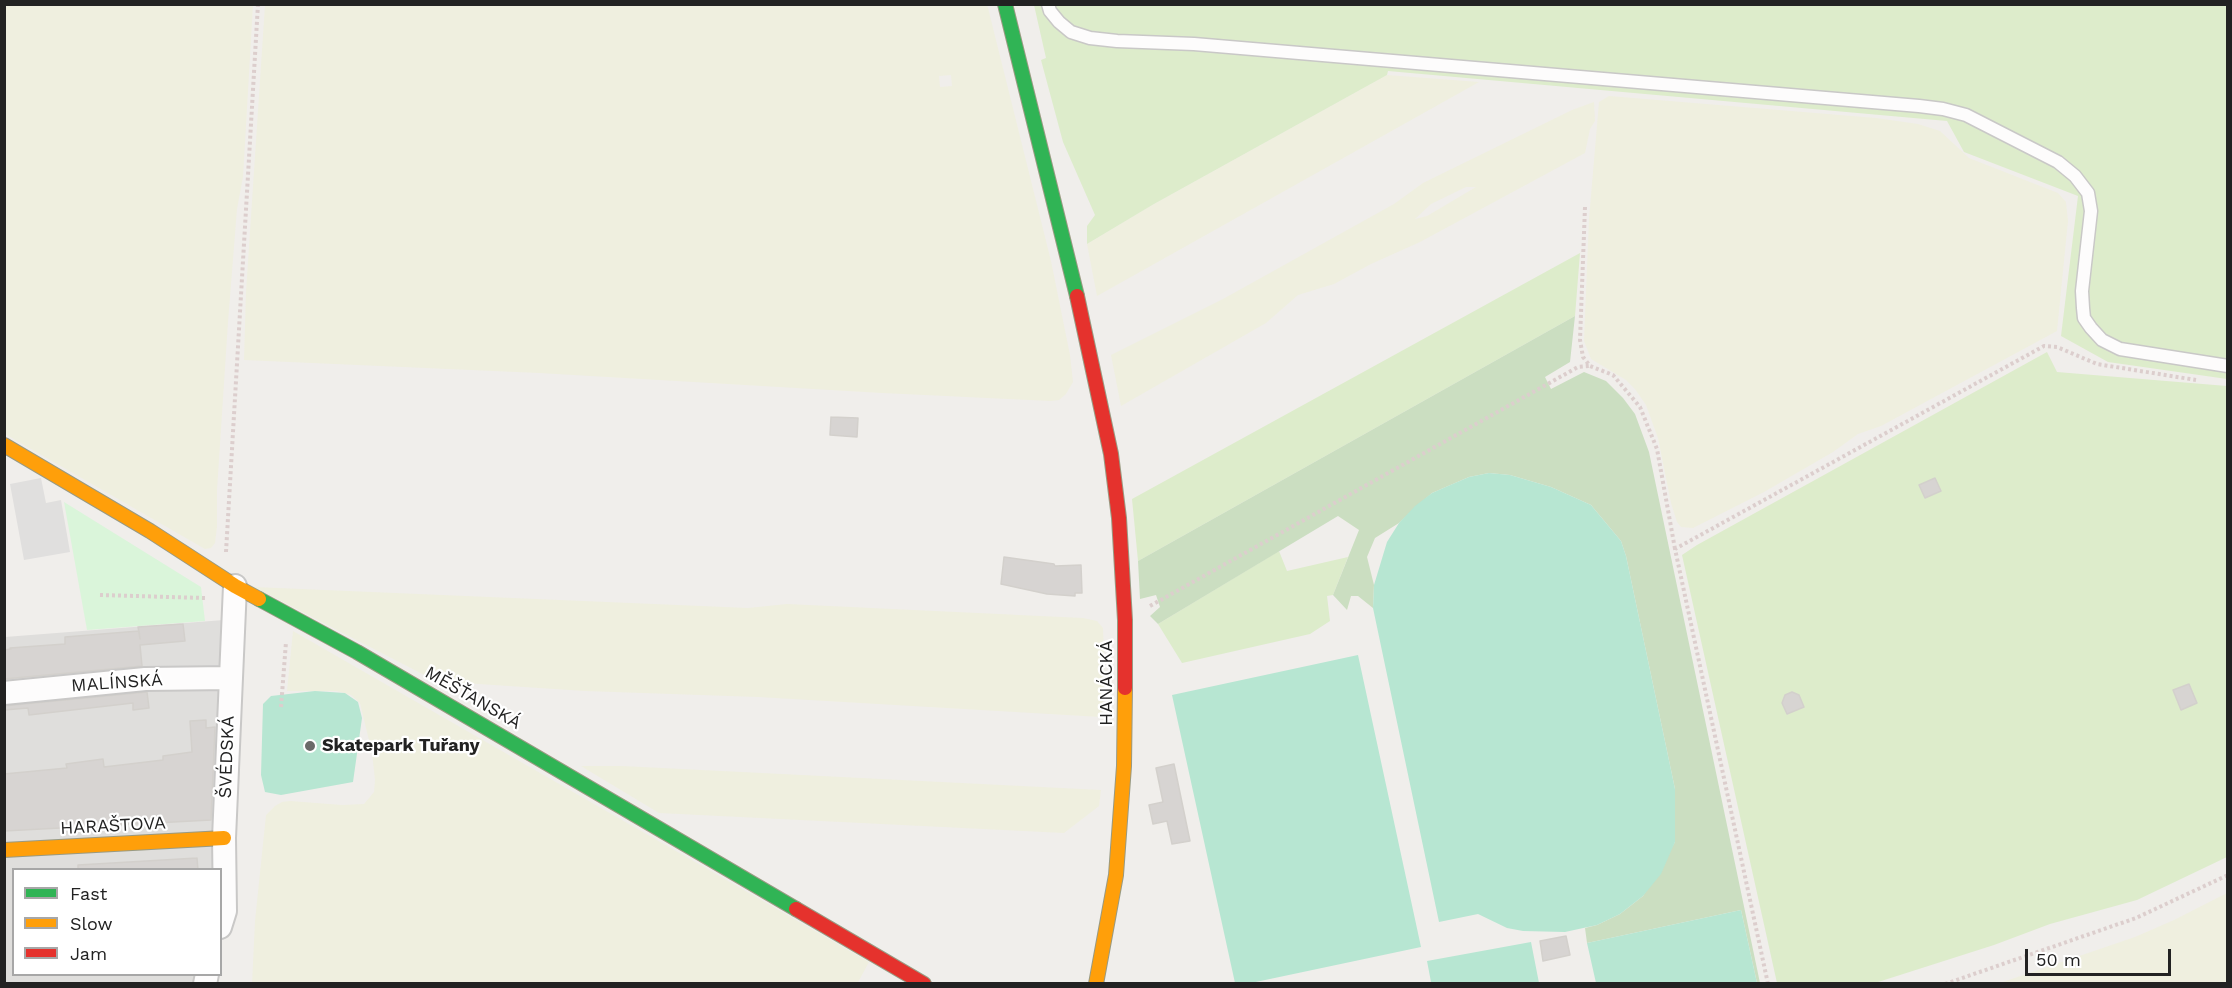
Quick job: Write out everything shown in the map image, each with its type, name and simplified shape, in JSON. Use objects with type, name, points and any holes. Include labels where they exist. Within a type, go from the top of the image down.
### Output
[{"type":"street","name":"HANÁCKÁ","points":[[1005,4],[1065,242],[1097,383],[1111,454],[1118,508],[1125,620],[1124,766],[1116,875],[1096,984]]},
{"type":"street","name":"MĚŠŤANSKÁ","points":[[4,445],[141,526],[231,588],[288,615],[458,710],[924,984]]},
{"type":"street","name":"ŠVÉDSKÁ","points":[[222,921],[225,911],[224,838],[231,588]]},
{"type":"street","name":"MALÍNSKÁ","points":[[4,693],[145,679],[230,678]]},
{"type":"street","name":"HARAŠTOVA","points":[[4,849],[224,838]]},
{"type":"lane","points":[[1048,4],[1059,22],[1071,32],[1089,38],[1194,44],[1576,75],[1919,106],[1943,109],[1966,116],[2058,162],[2076,176],[2088,193],[2091,211],[2082,291],[2083,308],[2084,318],[2102,340],[2120,350],[2228,366]]},
{"type":"path","points":[[100,595],[231,588],[258,4]]},
{"type":"path","points":[[1584,207],[1580,340],[1583,357],[1590,366]]},
{"type":"path","points":[[1675,549],[2044,346],[2057,347],[2097,364],[2196,380]]},
{"type":"path","points":[[1125,620],[1578,367],[1590,366],[1613,375],[1640,407],[1657,449],[1675,549],[1768,984]]},
{"type":"path","points":[[281,707],[288,615]]},
{"type":"path","points":[[1945,984],[2136,918],[2228,875]]},
{"type":"shaded area","points":[[41,478],[46,503],[61,500],[70,552],[24,560],[10,484]]},
{"type":"shaded area","points":[[224,620],[220,868],[12,868],[12,976],[207,976],[205,983],[5,984],[5,637]]},
{"type":"green space","points":[[987,4],[1051,261],[1070,355],[1073,382],[1066,394],[1059,400],[1051,401],[539,373],[244,360],[246,292],[265,5]],"holes":[[[951,75],[952,86],[940,87],[939,76]]]},
{"type":"green space","points":[[5,5],[253,5],[243,177],[237,209],[228,322],[217,490],[217,527],[215,543],[211,548],[205,549],[5,434]]},
{"type":"green space","points":[[1034,5],[2223,5],[2228,7],[2227,379],[2108,362],[2061,336],[2078,196],[1964,152],[1947,121],[1388,71],[1387,75],[1154,204],[1087,244],[1087,226],[1095,215],[1063,142],[1041,60],[1046,58]]},
{"type":"green space","points":[[1387,75],[1479,82],[1097,296],[1087,244],[1154,204]]},
{"type":"green space","points":[[1609,96],[1876,118],[1918,124],[1940,131],[1969,158],[2058,193],[2066,202],[2068,221],[2057,331],[1881,426],[1858,434],[1833,452],[1764,492],[1693,528],[1681,527],[1671,503],[1658,438],[1646,405],[1626,380],[1591,359],[1584,341],[1589,219],[1599,102]]},
{"type":"green space","points":[[1594,102],[1595,121],[1590,129],[1585,153],[1420,242],[1334,284],[1298,295],[1266,323],[1121,406],[1111,355],[1223,299],[1394,204],[1423,183],[1572,110]],"holes":[[[1466,187],[1476,187],[1427,216],[1415,219],[1431,204]]]},
{"type":"green space","points":[[1580,253],[1575,316],[1138,561],[1132,499]]},
{"type":"green space","points":[[1575,316],[1570,362],[1545,377],[1551,389],[1584,372],[1606,381],[1635,414],[1649,452],[1760,983],[1757,983],[1741,910],[1587,943],[1585,928],[1620,914],[1643,896],[1675,842],[1675,789],[1626,556],[1621,541],[1591,505],[1551,487],[1510,475],[1489,473],[1469,477],[1432,493],[1399,523],[1375,538],[1367,557],[1374,585],[1373,608],[1358,596],[1351,596],[1347,610],[1333,595],[1359,530],[1338,516],[1158,624],[1150,616],[1160,607],[1156,595],[1140,599],[1138,561]]},
{"type":"green space","points":[[2047,352],[2057,372],[2227,386],[2227,857],[2137,900],[2050,924],[1994,945],[1875,983],[1777,983],[1682,555]]},
{"type":"green space","points":[[1489,473],[1510,475],[1551,487],[1591,505],[1621,541],[1675,789],[1675,842],[1661,874],[1643,896],[1620,914],[1597,925],[1565,932],[1523,931],[1507,928],[1478,914],[1439,922],[1373,608],[1374,585],[1387,542],[1399,523],[1415,506],[1432,493],[1469,477]]},
{"type":"green space","points":[[64,502],[201,587],[205,621],[87,630]]},
{"type":"green space","points":[[1279,551],[1287,571],[1348,557],[1333,595],[1327,596],[1330,621],[1310,634],[1182,663],[1158,624]]},
{"type":"green space","points":[[254,587],[748,608],[787,604],[1083,618],[1097,621],[1103,628],[1105,684],[1101,717],[448,682],[432,679]]},
{"type":"green space","points":[[293,631],[869,962],[857,984],[252,984],[255,921],[266,815],[275,806],[290,801],[342,805],[364,804],[374,792],[372,753],[360,703],[351,695],[337,691],[287,691]]},
{"type":"green space","points":[[1358,655],[1421,947],[1251,983],[1235,983],[1172,695]]},
{"type":"green space","name":"Skatepark Tuřany","points":[[315,691],[345,693],[358,702],[362,718],[353,782],[281,795],[265,792],[261,775],[263,704],[271,696]]},
{"type":"green space","points":[[581,766],[622,766],[1101,790],[1099,806],[1064,833],[659,813]]},
{"type":"green space","points":[[2227,893],[2227,983],[2000,983],[2135,937]]},
{"type":"green space","points":[[1741,910],[1757,983],[1596,983],[1587,943]]},
{"type":"green space","points":[[1531,942],[1539,983],[1422,983],[1431,982],[1427,961]]},
{"type":"building","points":[[831,417],[858,418],[857,437],[830,435]]},
{"type":"building","points":[[1935,478],[1941,491],[1925,498],[1919,485]]},
{"type":"building","points":[[1004,557],[1055,566],[1081,565],[1082,593],[1075,593],[1075,596],[1047,594],[1001,584]]},
{"type":"building","points":[[183,624],[185,641],[140,645],[142,666],[4,679],[4,650],[65,644],[65,637],[139,631],[138,627]]},
{"type":"building","points":[[2189,684],[2197,703],[2181,710],[2173,690]]},
{"type":"building","points":[[147,692],[149,708],[133,710],[133,703],[29,715],[28,708],[4,710],[4,706]]},
{"type":"building","points":[[1792,692],[1799,695],[1804,707],[1787,714],[1782,703],[1785,695]]},
{"type":"building","points":[[206,720],[206,728],[215,727],[211,820],[4,831],[4,774],[67,768],[66,764],[103,759],[104,767],[163,760],[163,756],[192,752],[190,721]]},
{"type":"building","points":[[1174,764],[1190,841],[1172,844],[1167,821],[1153,824],[1149,805],[1163,802],[1156,768]]},
{"type":"building","points":[[197,858],[198,868],[78,868],[78,865]]},
{"type":"building","points":[[1566,936],[1570,955],[1543,961],[1540,941]]},
{"type":"traffic: fast","points":[[1005,4],[1077,296]]},
{"type":"traffic: fast","points":[[259,599],[357,652],[796,909]]},
{"type":"traffic: slow","points":[[4,445],[150,531],[259,599]]},
{"type":"traffic: slow","points":[[1096,984],[1116,875],[1124,766],[1125,688]]},
{"type":"traffic: slow","points":[[4,850],[224,838]]},
{"type":"traffic: jam","points":[[1077,296],[1111,454],[1119,518],[1125,620],[1125,688]]},
{"type":"traffic: jam","points":[[796,909],[924,984]]},
{"type":"place","name":"Skatepark Tuřany","points":[[310,746]]}]
